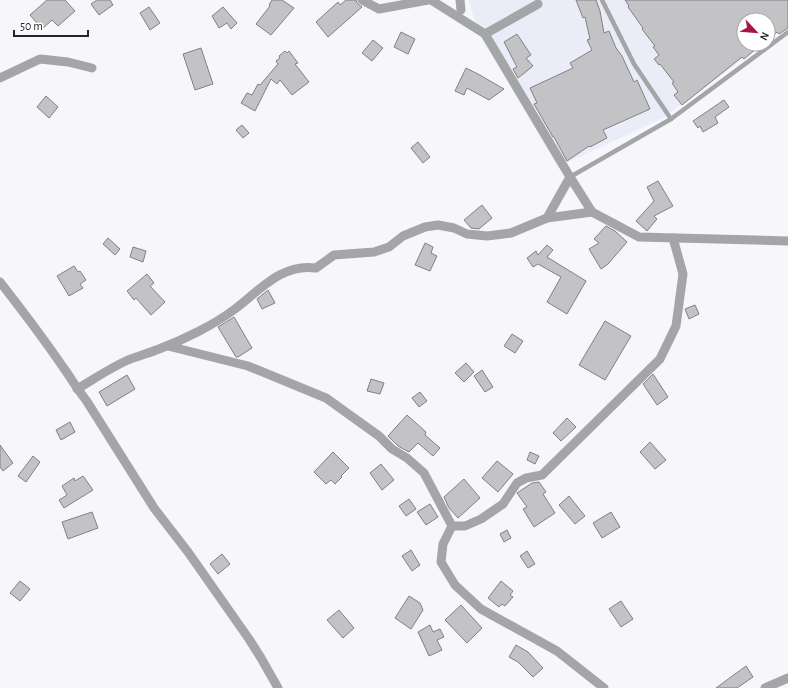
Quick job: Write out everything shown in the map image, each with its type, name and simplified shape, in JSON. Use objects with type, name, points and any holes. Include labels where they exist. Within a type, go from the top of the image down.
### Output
[{"type":"street","points":[[362,0],[379,9],[430,0],[485,34],[592,212],[639,237],[788,241]]},
{"type":"street","points":[[460,0],[461,10]]},
{"type":"street","points":[[485,34],[538,4]]},
{"type":"street","points":[[0,78],[40,59],[68,62],[92,68]]},
{"type":"street","points":[[547,218],[570,177]]},
{"type":"street","points":[[77,389],[127,360],[168,346],[215,322],[235,309],[279,274],[306,267],[316,268],[334,255],[374,252],[389,247],[403,236],[425,226],[454,228],[467,234],[487,236],[511,233],[547,218],[592,212]]},
{"type":"street","points":[[452,526],[465,526],[481,520],[503,504],[517,483],[526,478],[542,475],[660,359],[676,326],[683,274],[673,238]]},
{"type":"street","points":[[0,282],[86,400],[154,508],[188,552],[249,639],[278,688]]},
{"type":"street","points":[[168,346],[248,366],[326,398],[379,436],[392,449],[407,458],[424,473],[452,526]]},
{"type":"street","points":[[452,526],[443,544],[441,562],[455,585],[481,609],[556,651],[604,688]]},
{"type":"street","points":[[765,688],[788,678]]},
{"type":"lane","points":[[602,0],[634,64],[671,119]]},
{"type":"lane","points":[[570,177],[671,119],[788,32]]},
{"type":"shaded area","points":[[469,0],[788,0],[788,26],[776,34],[776,12],[736,12],[736,52],[752,52],[663,118],[558,167],[478,33]]},
{"type":"building","points":[[47,0],[65,0],[75,11],[58,26],[52,20],[42,29],[30,15]]},
{"type":"building","points":[[97,0],[110,0],[113,5],[99,15],[91,4]]},
{"type":"building","points":[[272,0],[282,0],[294,8],[271,35],[256,24],[270,6],[269,5]]},
{"type":"building","points":[[346,0],[356,0],[362,7],[328,37],[316,22],[338,2],[340,5]]},
{"type":"building","points":[[576,0],[596,0],[600,11],[604,33],[609,31],[634,82],[637,80],[650,109],[603,130],[607,138],[590,147],[589,146],[567,161],[534,104],[537,103],[530,88],[573,68],[570,63],[592,50],[587,40],[590,39],[585,17],[583,18]]},
{"type":"building","points":[[625,0],[788,0],[788,28],[779,34],[776,33],[776,12],[736,12],[736,52],[752,52],[744,59],[742,57],[682,105],[674,95],[678,92],[672,83],[674,82],[660,64],[659,65],[654,59],[659,55],[653,47],[655,46],[642,29],[643,28],[628,7],[629,6]]},
{"type":"building","points":[[149,7],[160,23],[150,30],[140,13]]},
{"type":"building","points":[[223,7],[237,23],[231,29],[227,23],[219,28],[212,16]]},
{"type":"building","points":[[401,32],[415,39],[408,54],[394,47]]},
{"type":"building","points":[[517,34],[531,55],[526,58],[533,66],[518,78],[513,69],[517,67],[504,42]]},
{"type":"building","points":[[373,40],[383,48],[372,61],[362,53]]},
{"type":"building","points":[[201,48],[213,84],[195,90],[183,54]]},
{"type":"building","points":[[285,51],[287,53],[289,51],[298,63],[295,64],[309,82],[292,95],[280,80],[277,84],[271,79],[255,111],[241,103],[247,93],[252,95],[258,84],[260,85],[278,64],[276,61]]},
{"type":"building","points":[[466,68],[504,89],[489,100],[467,88],[464,95],[455,91]]},
{"type":"building","points":[[46,96],[58,107],[49,118],[37,107]]},
{"type":"building","points":[[724,100],[729,107],[715,117],[718,123],[703,132],[700,126],[698,128],[693,121]]},
{"type":"building","points":[[242,125],[249,133],[243,138],[236,130]]},
{"type":"building","points":[[418,142],[430,157],[423,163],[411,148]]},
{"type":"building","points":[[658,181],[673,206],[654,216],[657,219],[647,231],[636,221],[654,201],[647,187]]},
{"type":"building","points":[[482,205],[492,218],[479,229],[471,228],[464,220]]},
{"type":"building","points":[[606,226],[615,231],[627,242],[608,264],[601,269],[589,249],[599,243],[594,239]]},
{"type":"building","points":[[108,238],[120,249],[115,255],[103,244]]},
{"type":"building","points":[[425,243],[433,247],[431,253],[437,256],[430,271],[415,265]]},
{"type":"building","points":[[547,245],[553,250],[547,257],[586,281],[567,314],[547,302],[561,277],[538,264],[533,267],[527,258],[536,251],[538,255]]},
{"type":"building","points":[[133,247],[146,251],[143,262],[130,257]]},
{"type":"building","points":[[74,266],[78,272],[80,271],[86,280],[80,284],[83,288],[69,296],[57,276]]},
{"type":"building","points":[[147,274],[154,283],[150,286],[165,302],[151,315],[136,298],[134,300],[127,291]]},
{"type":"building","points":[[268,290],[275,303],[262,309],[257,299]]},
{"type":"building","points":[[695,305],[699,314],[689,319],[685,309]]},
{"type":"building","points":[[234,317],[252,348],[238,357],[236,357],[218,327]]},
{"type":"building","points":[[605,321],[631,336],[605,380],[579,365]]},
{"type":"building","points":[[512,334],[523,341],[515,353],[504,346]]},
{"type":"building","points":[[466,363],[474,372],[464,382],[455,373]]},
{"type":"building","points":[[482,370],[493,387],[485,392],[474,376]]},
{"type":"building","points":[[653,374],[668,397],[657,405],[643,384]]},
{"type":"building","points":[[127,375],[135,389],[107,406],[99,392]]},
{"type":"building","points":[[371,379],[384,383],[380,394],[367,391]]},
{"type":"building","points":[[420,392],[427,401],[419,407],[412,398]]},
{"type":"building","points":[[407,415],[426,432],[425,435],[440,448],[433,456],[418,443],[409,452],[398,446],[388,436]]},
{"type":"building","points":[[567,418],[576,427],[561,441],[553,433]]},
{"type":"building","points":[[70,422],[75,432],[61,440],[56,430]]},
{"type":"building","points":[[650,442],[666,460],[655,469],[640,452]]},
{"type":"building","points":[[0,445],[13,463],[3,471],[0,467]]},
{"type":"building","points":[[333,452],[349,468],[335,484],[331,480],[326,484],[314,472]]},
{"type":"building","points":[[530,452],[539,456],[535,464],[527,460]]},
{"type":"building","points":[[33,456],[40,462],[26,482],[18,476]]},
{"type":"building","points":[[497,461],[513,474],[498,492],[482,478]]},
{"type":"building","points":[[381,464],[394,480],[382,490],[370,473]]},
{"type":"building","points":[[83,476],[93,490],[64,508],[59,500],[67,495],[62,486],[74,478],[75,481]]},
{"type":"building","points":[[464,479],[480,498],[458,518],[449,508],[444,497]]},
{"type":"building","points":[[539,482],[546,492],[543,494],[555,513],[534,527],[523,509],[527,507],[517,493],[532,483]]},
{"type":"building","points":[[569,496],[585,516],[575,524],[559,505]]},
{"type":"building","points":[[409,499],[416,509],[406,516],[399,506]]},
{"type":"building","points":[[430,504],[438,517],[426,525],[417,512]]},
{"type":"building","points":[[92,512],[98,528],[68,539],[62,522]]},
{"type":"building","points":[[611,512],[620,527],[602,538],[593,523]]},
{"type":"building","points":[[507,530],[511,538],[504,542],[500,534]]},
{"type":"building","points":[[411,550],[420,565],[412,571],[402,556]]},
{"type":"building","points":[[527,551],[535,564],[528,568],[520,556]]},
{"type":"building","points":[[222,554],[230,564],[218,574],[210,564]]},
{"type":"building","points":[[20,581],[30,589],[20,601],[10,593]]},
{"type":"building","points":[[501,581],[513,591],[510,595],[513,597],[505,606],[502,604],[499,607],[488,598]]},
{"type":"building","points":[[409,596],[420,603],[423,610],[411,629],[395,618]]},
{"type":"building","points":[[621,601],[633,619],[621,627],[609,609]]},
{"type":"building","points":[[461,605],[482,628],[467,643],[445,620]]},
{"type":"building","points":[[339,610],[354,628],[343,638],[327,620]]},
{"type":"building","points":[[430,625],[433,632],[440,629],[444,637],[437,640],[442,650],[429,656],[418,632]]},
{"type":"building","points":[[516,645],[528,652],[543,668],[533,677],[518,662],[509,657]]},
{"type":"building","points":[[746,666],[753,677],[737,688],[716,688]]}]
